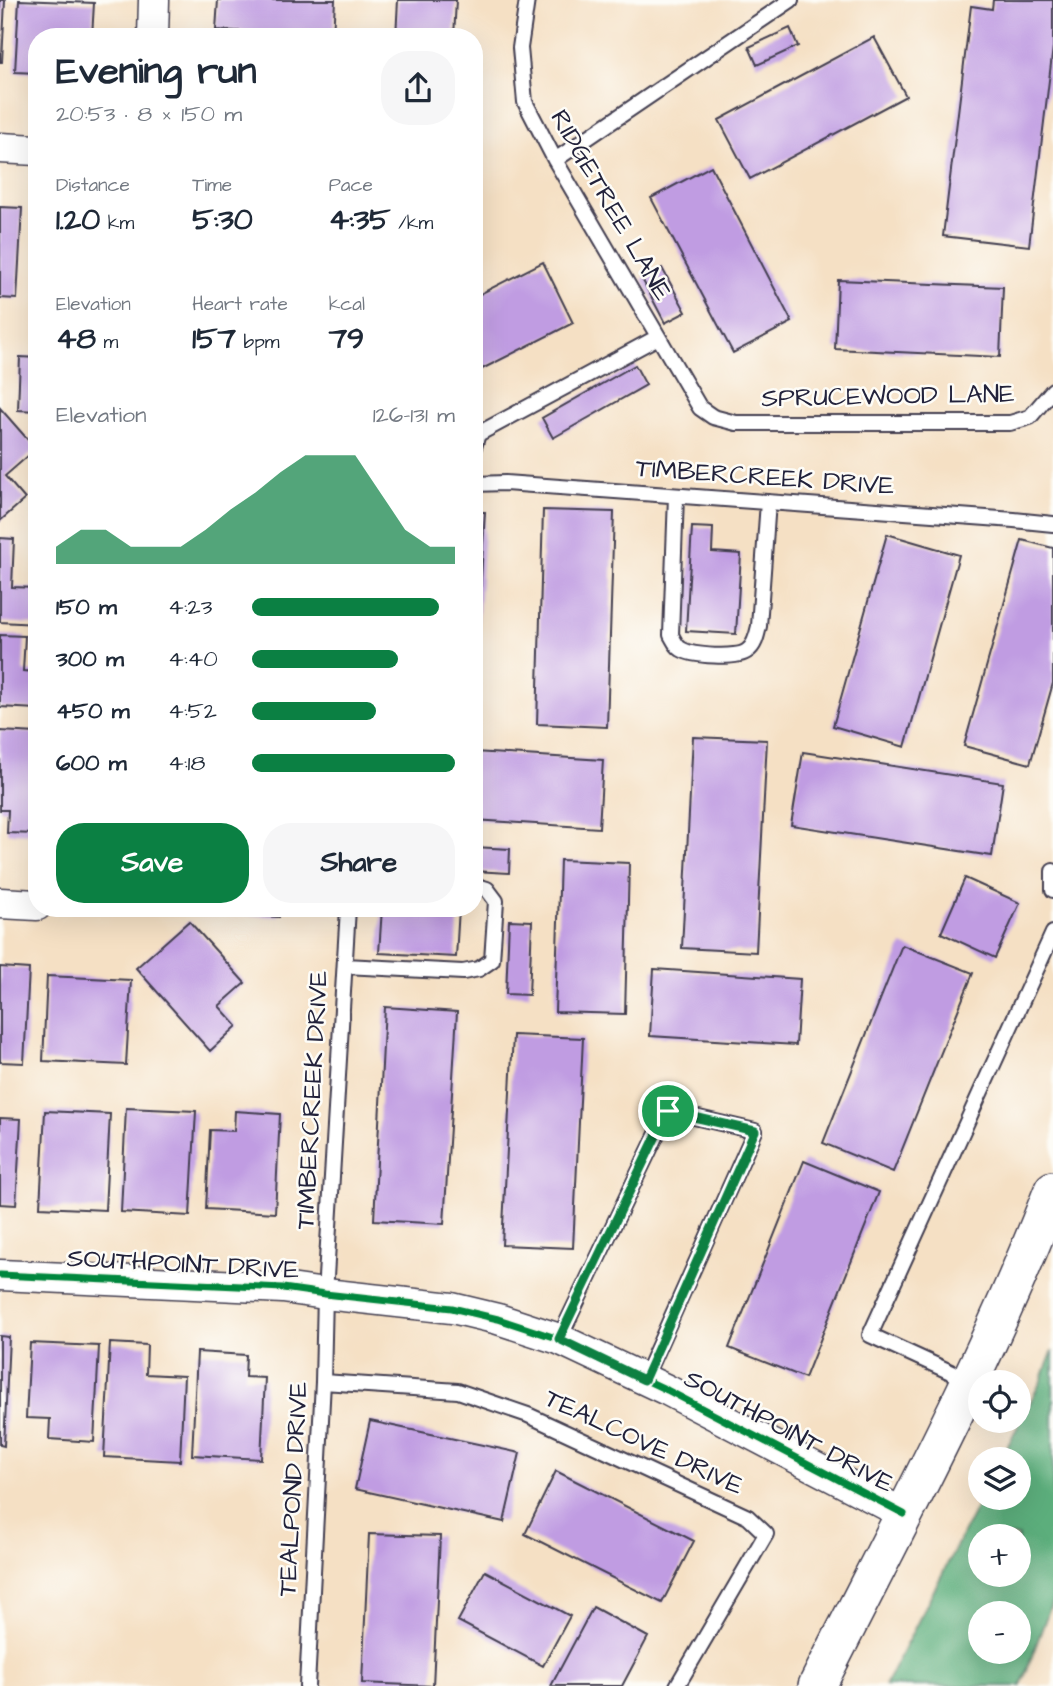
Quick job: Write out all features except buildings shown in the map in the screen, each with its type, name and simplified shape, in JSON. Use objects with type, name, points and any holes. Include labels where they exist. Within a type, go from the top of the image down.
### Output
[{"type":"street","points":[[153,28],[155,0]]},
{"type":"street","points":[[0,148],[28,150]]},
{"type":"street","points":[[0,903],[28,905]]},
{"type":"street","points":[[975,1370],[1033,1242],[1053,1190]]},
{"type":"street","name":"SOUTHPOINT DRIVE","points":[[0,1275],[283,1288],[452,1308],[498,1319],[559,1339],[904,1514]]},
{"type":"street","points":[[817,1686],[968,1385]]},
{"type":"lane","name":"RIDGETREE LANE","points":[[527,0],[520,48],[525,102],[555,160],[700,408],[713,417]]},
{"type":"lane","points":[[555,160],[791,0]]},
{"type":"lane","points":[[483,431],[658,337]]},
{"type":"lane","name":"SPRUCEWOOD LANE","points":[[713,417],[736,423],[1010,423],[1030,417],[1053,390]]},
{"type":"lane","name":"TIMBERCREEK DRIVE","points":[[483,484],[1053,524]]},
{"type":"lane","points":[[677,496],[671,635],[678,648],[691,653],[735,656],[748,651],[756,639],[759,626],[768,502]]},
{"type":"lane","points":[[1053,871],[1053,890]]},
{"type":"lane","points":[[345,966],[463,972],[479,969],[492,960],[496,901],[483,888]]},
{"type":"lane","name":"TIMBERCREEK DRIVE","points":[[325,1294],[348,917]]},
{"type":"lane","points":[[968,1380],[870,1335],[1053,933]]},
{"type":"lane","points":[[559,1339],[668,1111],[755,1131],[644,1380]]},
{"type":"lane","name":"TEALPOND DRIVE","points":[[307,1686],[325,1294]]},
{"type":"lane","name":"TEALCOVE DRIVE","points":[[323,1382],[458,1391],[528,1415],[748,1517],[766,1534],[677,1686]]},
{"type":"green space","points":[[1053,1350],[1053,1599],[1031,1659],[1031,1601],[968,1601],[968,1664],[1029,1664],[1021,1686],[885,1686],[975,1510],[1031,1510],[1031,1447],[1007,1447],[1014,1433],[1031,1433],[1031,1400]]},
{"type":"cycle path","points":[[0,1275],[283,1288],[452,1308],[498,1319],[559,1339],[667,1390],[904,1514]]},
{"type":"route","points":[[668,1111],[755,1131],[644,1380],[559,1339],[668,1111]]}]
